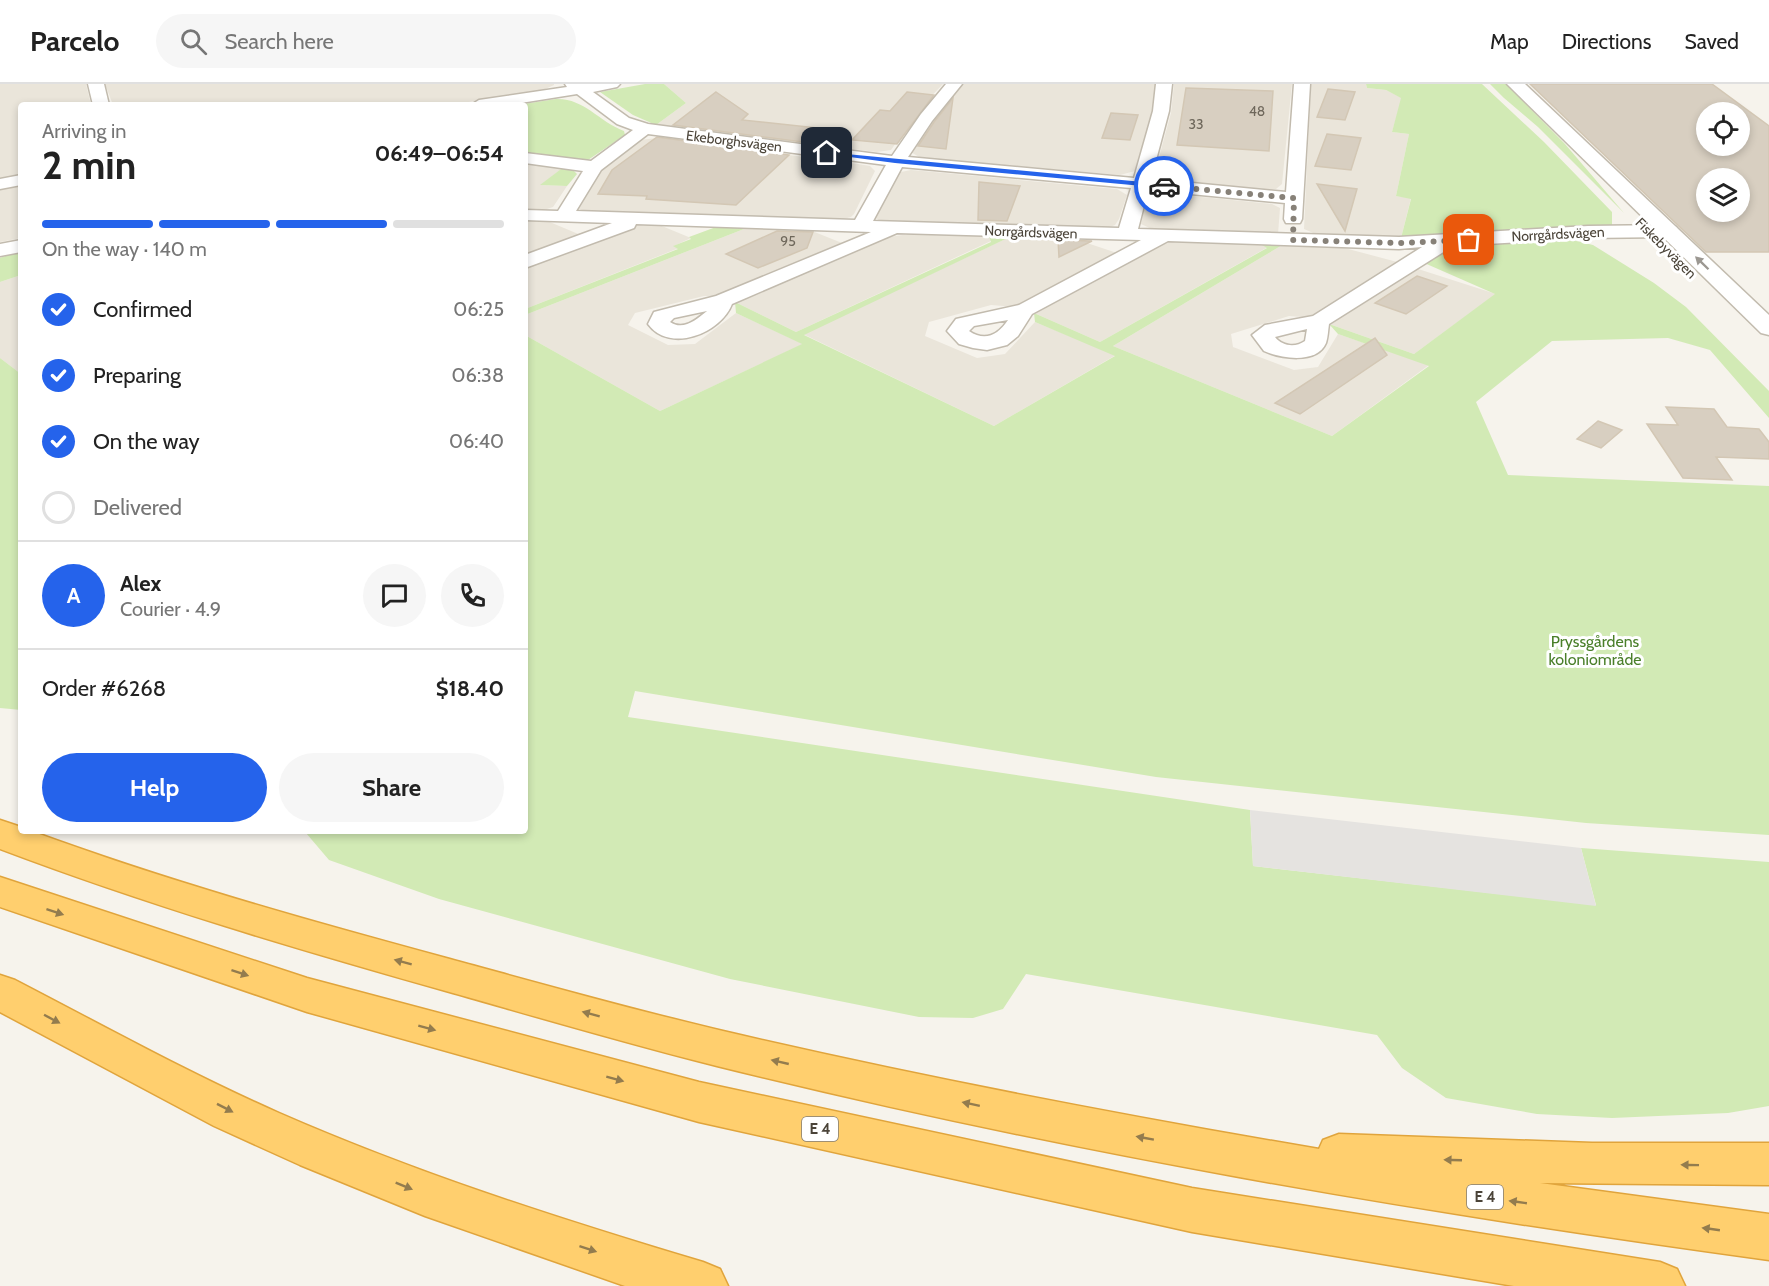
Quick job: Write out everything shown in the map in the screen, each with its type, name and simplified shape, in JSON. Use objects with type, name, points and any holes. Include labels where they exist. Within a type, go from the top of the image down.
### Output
[{"type":"highway","name":"E 4","points":[[0,834],[195,902],[648,1030],[919,1093],[1202,1149],[1488,1198],[1769,1237]]},
{"type":"highway","name":"E 4","points":[[0,892],[307,995],[699,1102],[1192,1210],[1659,1286]]},
{"type":"highway","points":[[0,992],[251,1122],[315,1149],[431,1196],[703,1286]]},
{"type":"highway","points":[[1202,1149],[1474,1161],[1730,1166],[1769,1164]]},
{"type":"street","points":[[96,84],[100,102]]},
{"type":"street","points":[[495,102],[577,87],[612,84]]},
{"type":"street","points":[[861,226],[895,161],[925,118],[954,84]]},
{"type":"street","points":[[1127,234],[1161,111],[1164,84]]},
{"type":"street","points":[[1293,240],[1302,84]]},
{"type":"street","name":"Fiskebyvägen","points":[[1515,84],[1570,138],[1609,190],[1769,328]]},
{"type":"street","name":"Ekeborghsvägen","points":[[577,87],[623,121],[645,129],[895,161],[1294,198]]},
{"type":"street","points":[[563,217],[594,167],[645,129]]},
{"type":"street","points":[[528,158],[594,167]]},
{"type":"street","points":[[0,184],[18,181]]},
{"type":"street","name":"Norrgårdsvägen","points":[[528,216],[1399,243],[1659,231]]},
{"type":"street","name":"Norrgårdsvägen","points":[[528,261],[642,219]]},
{"type":"street","name":"Norrgårdsvägen","points":[[722,301],[897,228]]},
{"type":"street","name":"Fiskebyvägen","points":[[1659,231],[1769,351]]},
{"type":"street","name":"Norrgårdsvägen","points":[[1025,310],[1165,236]]},
{"type":"street","name":"Norrgårdsvägen","points":[[1319,321],[1415,259],[1448,241]]},
{"type":"street","points":[[0,250],[18,247]]},
{"type":"shaded area","points":[[0,84],[86,84],[90,102],[18,102],[18,177],[0,180]]},
{"type":"shaded area","points":[[105,84],[554,84],[543,90],[469,102],[112,102]]},
{"type":"shaded area","points":[[664,84],[943,84],[922,106],[891,150],[877,152],[656,125],[686,103]]},
{"type":"shaded area","points":[[961,84],[1157,84],[1153,110],[1135,171],[1120,175],[921,158],[909,151]]},
{"type":"shaded area","points":[[1174,84],[1292,84],[1282,184],[1276,189],[1260,189],[1170,181],[1157,175],[1155,172],[1171,113]]},
{"type":"shaded area","points":[[1311,84],[1366,84],[1367,88],[1386,90],[1402,98],[1392,132],[1409,134],[1396,196],[1411,198],[1401,238],[1318,235],[1304,229]]},
{"type":"shaded area","points":[[657,138],[858,164],[870,166],[875,171],[854,214],[839,220],[586,212],[577,208],[601,169],[640,140]]},
{"type":"shaded area","points":[[528,161],[565,166],[541,185],[567,186],[553,207],[544,210],[528,209]]},
{"type":"shaded area","points":[[911,170],[1117,189],[1127,195],[1119,219],[1115,225],[1105,229],[880,221],[874,217],[896,173]]},
{"type":"shaded area","points":[[18,187],[18,239],[0,242],[0,190]]},
{"type":"shaded area","points":[[1162,193],[1272,204],[1280,208],[1278,234],[1154,230],[1141,224],[1147,197]]},
{"type":"shaded area","points":[[528,219],[545,220],[583,236],[528,255]]},
{"type":"shaded area","points":[[657,224],[691,238],[674,246],[679,248],[528,308],[528,264],[627,227]]},
{"type":"shaded area","points":[[749,227],[807,229],[847,245],[726,296],[704,296],[635,313],[628,325],[668,345],[695,344],[736,313],[803,344],[660,411],[528,337],[528,314]]},
{"type":"shaded area","points":[[923,232],[988,234],[991,241],[796,332],[735,302],[889,237]]},
{"type":"shaded area","points":[[1014,235],[1072,238],[1120,254],[1016,307],[991,305],[929,322],[925,336],[977,358],[1005,354],[1035,322],[1116,355],[994,426],[803,334]]},
{"type":"shaded area","points":[[1178,241],[1259,243],[1268,247],[1100,342],[1034,313],[1158,245]]},
{"type":"shaded area","points":[[1284,244],[1337,246],[1401,263],[1314,318],[1289,316],[1231,334],[1233,347],[1294,370],[1318,367],[1338,334],[1429,365],[1332,436],[1113,346]]},
{"type":"shaded area","points":[[1415,268],[1496,294],[1414,354],[1329,324]]},
{"type":"shaded area","points":[[18,276],[18,372],[0,358],[0,282]]},
{"type":"shaded area","points":[[1250,810],[1581,848],[1596,906],[1253,866]]},
{"type":"green space","points":[[645,84],[664,84],[686,103],[656,125],[633,115],[600,92]]},
{"type":"green space","points":[[1366,84],[1482,84],[1544,142],[1612,212],[1612,226],[1401,238],[1411,199],[1396,196],[1409,134],[1392,132],[1401,98],[1386,90],[1367,88]]},
{"type":"green space","points":[[1490,84],[1506,84],[1565,144],[1624,213],[1538,127]]},
{"type":"green space","points":[[556,99],[575,102],[624,131],[625,135],[585,162],[528,156],[528,103]]},
{"type":"green space","points":[[565,166],[570,167],[577,174],[567,186],[540,185]]},
{"type":"green space","points":[[716,227],[749,227],[528,314],[528,308],[678,249],[673,246],[691,239],[689,237]]},
{"type":"green space","name":"Pryssgårdens koloniområde","points":[[988,234],[1014,235],[804,335],[994,426],[1115,356],[1035,322],[1034,313],[1100,342],[1267,248],[1259,243],[1284,244],[1113,346],[1332,436],[1429,366],[1338,334],[1329,324],[1414,354],[1495,294],[1422,262],[1456,247],[1568,239],[1593,245],[1654,283],[1686,307],[1769,391],[1769,418],[1710,350],[1668,338],[1552,341],[1476,402],[1508,475],[1769,486],[1769,835],[1586,823],[1156,777],[635,691],[628,717],[1250,810],[1253,866],[1596,905],[1581,848],[1769,862],[1769,1106],[1728,1113],[1612,1118],[1537,1114],[1446,1098],[1402,1068],[1377,1035],[1026,974],[1003,1009],[973,1018],[919,1017],[730,979],[439,899],[329,860],[307,834],[528,834],[528,337],[660,411],[802,344],[736,313],[735,302],[796,332],[991,242]]},
{"type":"green space","points":[[18,251],[18,276],[0,282],[0,258]]},
{"type":"green space","points":[[0,358],[18,372],[18,710],[0,708]]},
{"type":"building","points":[[1530,84],[1712,84],[1736,102],[1696,102],[1696,156],[1750,156],[1750,112],[1769,126],[1769,252],[1706,252]]},
{"type":"building","points":[[1186,88],[1273,91],[1269,151],[1177,145]]},
{"type":"building","points":[[1328,89],[1355,92],[1345,120],[1317,117]]},
{"type":"building","points":[[716,92],[748,114],[742,120],[818,128],[803,142],[673,125]]},
{"type":"building","points":[[907,92],[934,95],[897,144],[852,140],[880,110],[890,111]]},
{"type":"building","points":[[953,98],[946,149],[918,146],[934,122]]},
{"type":"building","points":[[1111,113],[1138,115],[1130,140],[1102,138]]},
{"type":"building","points":[[1327,134],[1361,138],[1351,170],[1315,166]]},
{"type":"building","points":[[657,137],[789,155],[736,205],[646,199],[647,196],[598,194],[612,170]]},
{"type":"building","points":[[979,182],[1020,186],[1007,221],[978,220]]},
{"type":"building","points":[[1317,184],[1357,189],[1345,231]]},
{"type":"building","points":[[777,231],[813,232],[807,248],[758,268],[726,254]]},
{"type":"building","points":[[1058,240],[1092,241],[1059,257]]},
{"type":"building","points":[[1417,276],[1447,286],[1406,314],[1375,303]]},
{"type":"building","points":[[1375,338],[1387,355],[1300,414],[1275,403]]},
{"type":"building","points":[[1666,407],[1714,409],[1727,427],[1759,429],[1769,442],[1769,459],[1716,457],[1732,480],[1683,478],[1647,424],[1678,425]]},
{"type":"building","points":[[1598,421],[1622,430],[1601,448],[1577,439]]},
{"type":"way so far","points":[[1164,186],[1294,198],[1293,240],[1399,243],[1469,240]]},
{"type":"route","points":[[827,153],[1164,186]]}]
